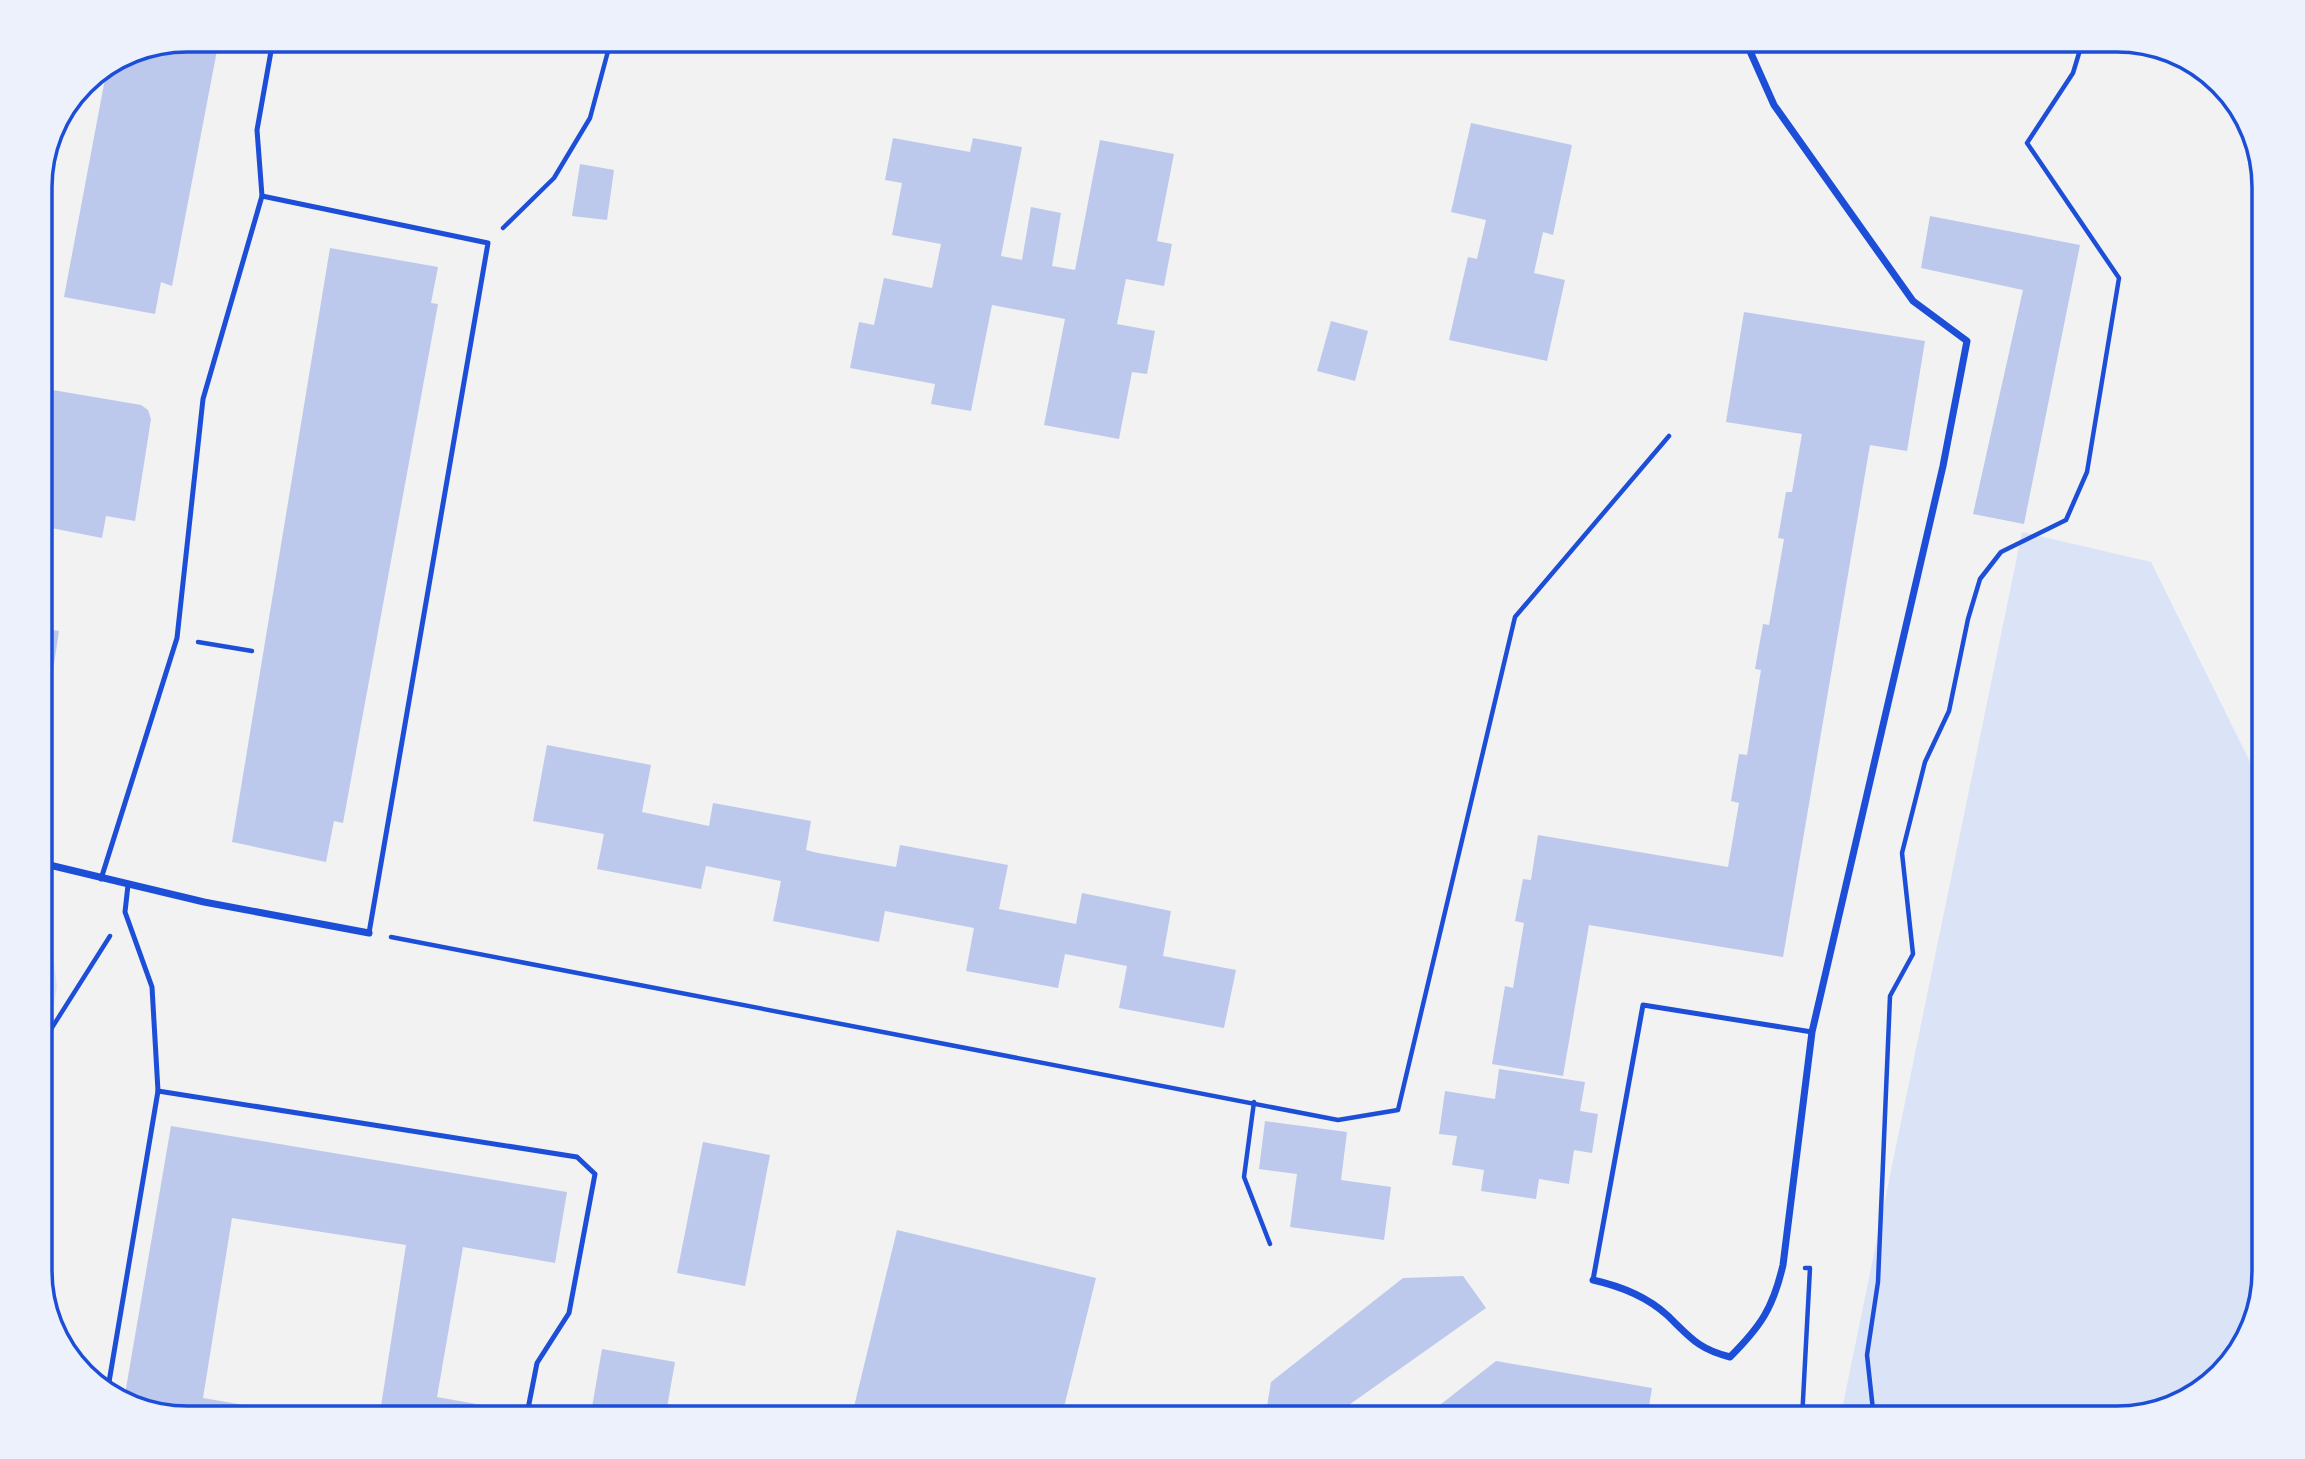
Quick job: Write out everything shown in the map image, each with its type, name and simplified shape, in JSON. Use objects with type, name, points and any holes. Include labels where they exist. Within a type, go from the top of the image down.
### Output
[{"type":"street","points":[[1593,1280],[1622,1286],[1666,1314],[1684,1335],[1706,1351],[1730,1357],[1759,1327],[1774,1300],[1783,1265],[1812,1032],[1943,466],[1967,341],[1913,301],[1774,105],[1750,52]]},
{"type":"street","points":[[53,866],[128,885],[369,933]]},
{"type":"lane","points":[[101,879],[177,638],[203,399],[262,196],[257,130],[271,53]]},
{"type":"lane","points":[[262,196],[488,243],[369,933]]},
{"type":"lane","points":[[109,1382],[158,1091],[152,987],[125,912],[128,885]]},
{"type":"lane","points":[[1593,1280],[1643,1005],[1812,1032]]},
{"type":"lane","points":[[158,1091],[577,1157],[595,1174],[569,1313],[537,1363],[529,1406]]},
{"type":"path","points":[[1873,1406],[1867,1356],[1878,1282],[1890,996],[1913,954],[1902,853],[1925,762],[1949,711],[1968,619],[1980,579],[2001,552],[2066,520],[2087,472],[2119,278],[2027,143],[2073,73],[2079,52]]},
{"type":"path","points":[[488,243],[554,178],[590,118],[608,53]]},
{"type":"path","points":[[369,933],[1338,1120],[1398,1110],[1515,617],[1669,436]]},
{"type":"path","points":[[177,638],[252,651]]},
{"type":"path","points":[[53,1026],[125,912]]},
{"type":"path","points":[[1254,1102],[1244,1177],[1270,1244]]},
{"type":"path","points":[[1803,1406],[1810,1268]]},
{"type":"shaded area","points":[[2022,532],[2151,562],[2252,766],[2252,1271],[2250,1298],[2245,1315],[2230,1346],[2206,1373],[2177,1393],[2144,1404],[1843,1406]]},
{"type":"shaded area","points":[[53,954],[57,987],[53,1009]]},
{"type":"building","points":[[217,53],[172,286],[161,282],[155,314],[64,297],[104,82],[128,66],[161,55]]},
{"type":"building","points":[[1471,123],[1572,145],[1553,235],[1543,232],[1534,273],[1565,280],[1547,361],[1449,340],[1468,257],[1477,259],[1486,220],[1451,212]]},
{"type":"building","points":[[893,138],[970,152],[973,138],[1022,147],[1001,256],[1022,260],[1031,207],[1061,213],[1052,266],[1075,270],[1100,140],[1174,154],[1157,241],[1172,244],[1164,286],[1126,279],[1117,324],[1155,331],[1147,374],[1132,372],[1119,439],[1044,425],[1065,319],[992,305],[971,411],[931,404],[935,384],[850,368],[859,322],[874,325],[884,278],[932,288],[941,244],[892,235],[902,183],[885,180]]},
{"type":"building","points":[[580,164],[614,170],[607,220],[572,216]]},
{"type":"building","points":[[1930,216],[2080,245],[2024,524],[1973,514],[2023,290],[1921,268]]},
{"type":"building","points":[[330,248],[438,267],[431,303],[438,304],[343,823],[334,821],[326,862],[232,842]]},
{"type":"building","points":[[1744,312],[1925,341],[1907,451],[1870,445],[1783,957],[1589,925],[1563,1076],[1492,1064],[1505,986],[1513,988],[1524,923],[1515,921],[1523,879],[1531,880],[1538,835],[1728,867],[1739,803],[1731,801],[1739,754],[1747,755],[1761,670],[1755,669],[1763,624],[1769,625],[1784,539],[1778,538],[1786,492],[1792,492],[1802,434],[1726,422]]},
{"type":"building","points":[[1331,321],[1368,331],[1355,381],[1317,371]]},
{"type":"building","points":[[53,390],[141,405],[148,410],[151,419],[135,521],[106,516],[102,538],[53,528]]},
{"type":"building","points":[[53,630],[59,631],[53,671]]},
{"type":"building","points":[[547,745],[651,765],[642,812],[709,826],[713,803],[811,821],[806,850],[818,853],[896,867],[900,845],[1008,865],[999,909],[1076,924],[1082,893],[1171,911],[1163,956],[1236,970],[1224,1028],[1119,1008],[1127,966],[1065,954],[1058,988],[966,971],[974,928],[885,911],[879,942],[773,921],[781,881],[706,866],[701,889],[597,869],[604,834],[533,821]]},
{"type":"building","points":[[1499,1069],[1585,1082],[1580,1111],[1598,1114],[1592,1153],[1574,1150],[1569,1184],[1539,1179],[1536,1199],[1481,1191],[1484,1170],[1452,1165],[1457,1136],[1439,1134],[1445,1091],[1495,1099]]},
{"type":"building","points":[[1265,1121],[1347,1132],[1341,1180],[1391,1187],[1384,1240],[1290,1227],[1297,1174],[1259,1169]]},
{"type":"building","points":[[171,1126],[567,1192],[555,1263],[463,1247],[437,1397],[482,1406],[381,1406],[406,1245],[232,1218],[203,1398],[250,1406],[161,1404],[125,1391]]},
{"type":"building","points":[[703,1142],[770,1155],[745,1286],[677,1273]]},
{"type":"building","points":[[897,1230],[1096,1278],[1064,1406],[854,1406]]},
{"type":"building","points":[[1463,1276],[1486,1308],[1347,1406],[1267,1406],[1271,1382],[1403,1278]]},
{"type":"building","points":[[602,1349],[675,1362],[667,1406],[592,1406]]},
{"type":"building","points":[[1496,1361],[1652,1388],[1649,1406],[1439,1406]]}]
